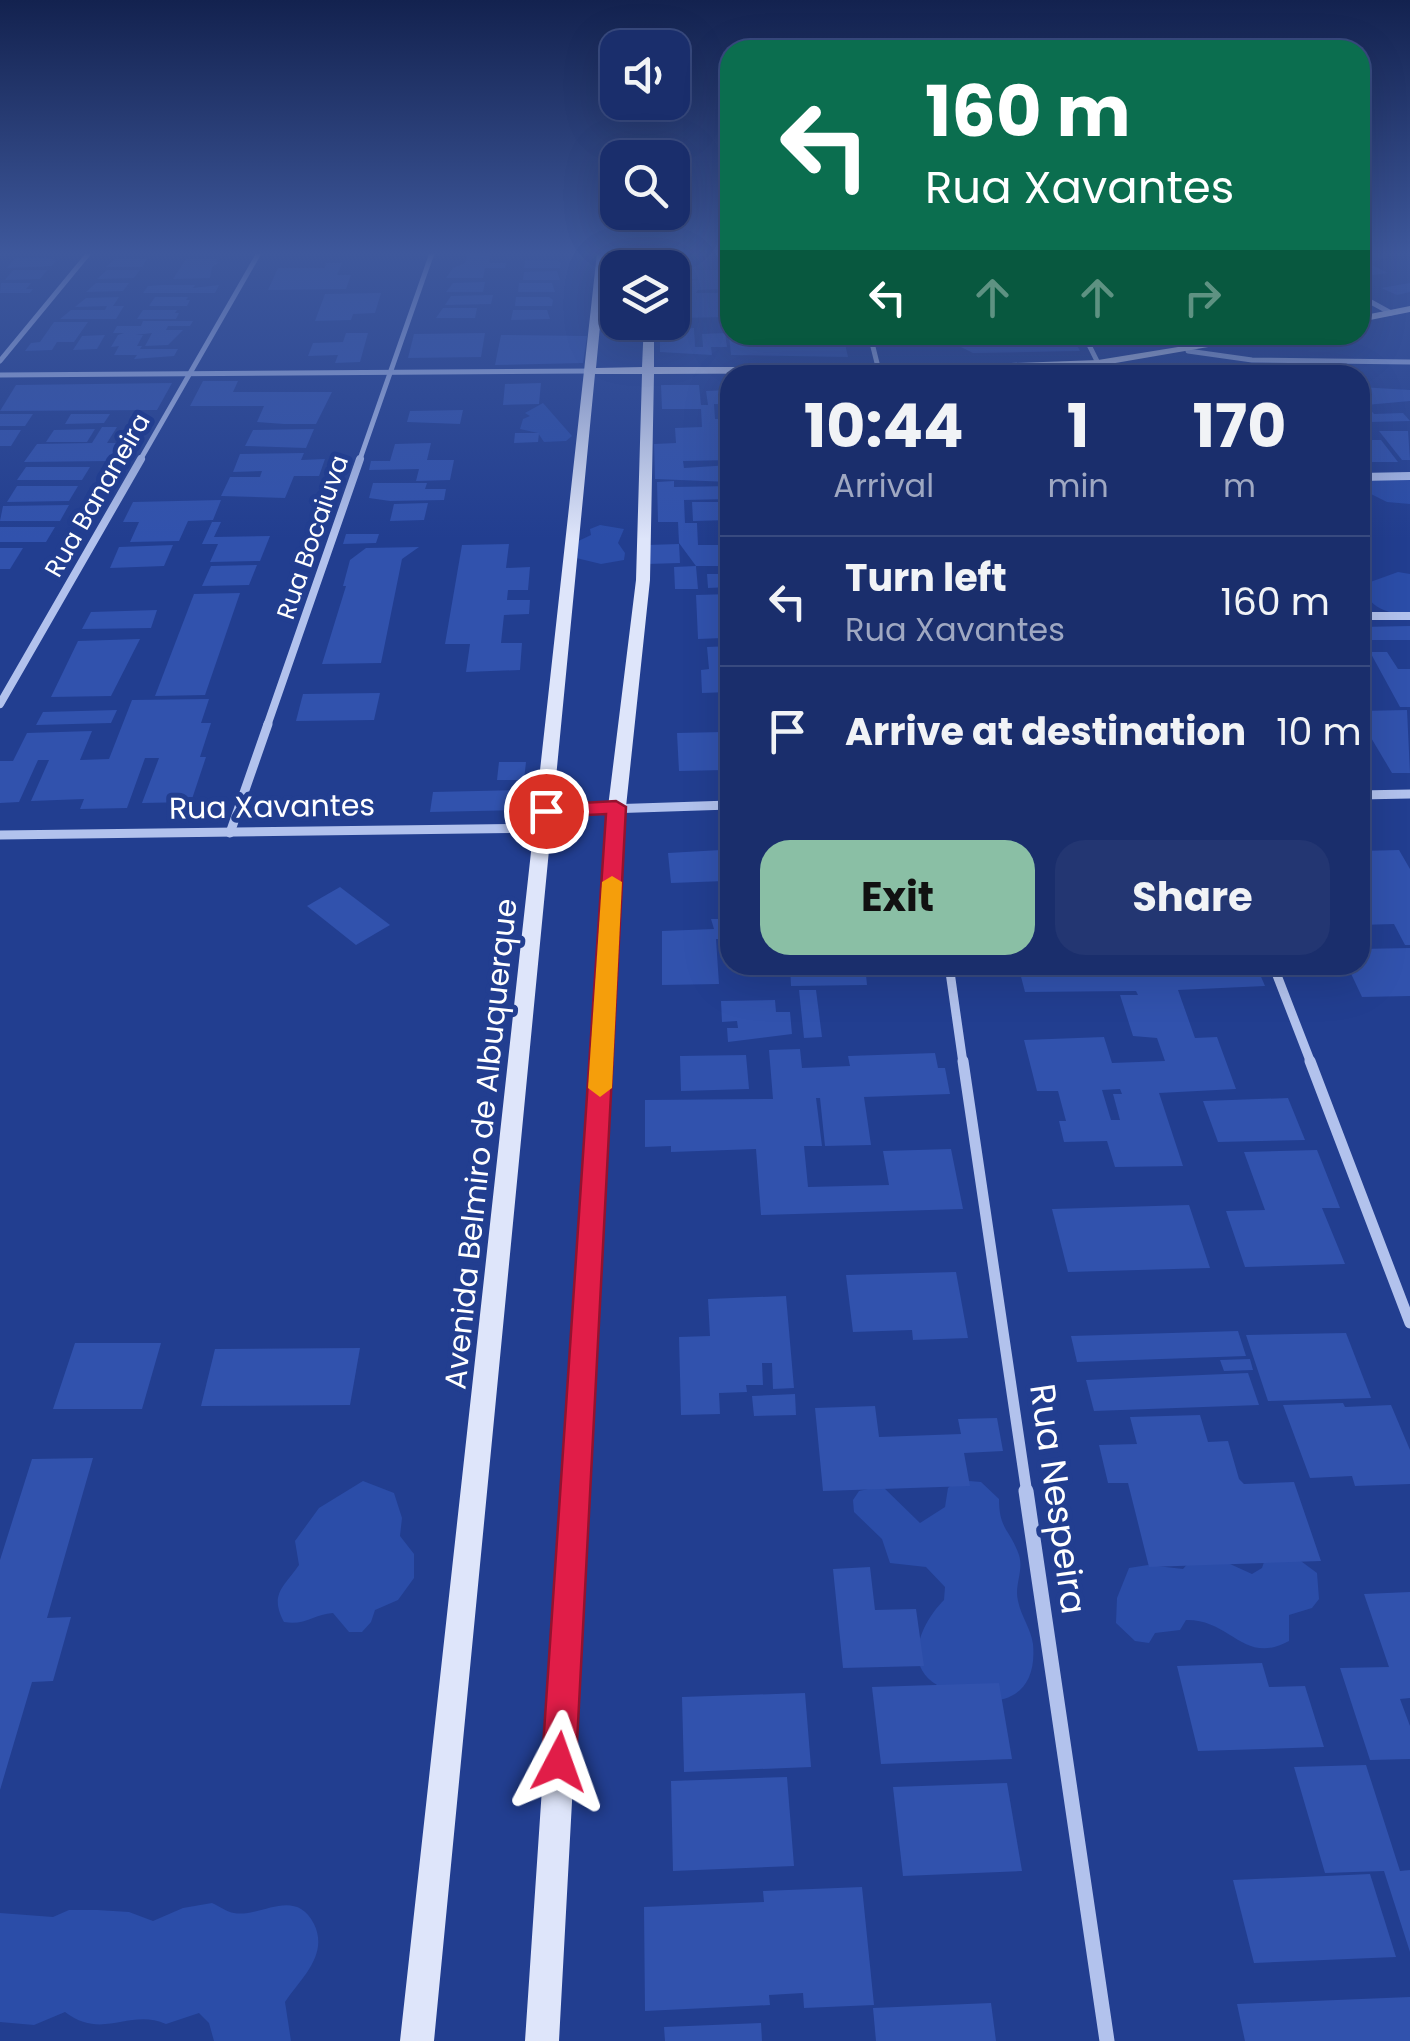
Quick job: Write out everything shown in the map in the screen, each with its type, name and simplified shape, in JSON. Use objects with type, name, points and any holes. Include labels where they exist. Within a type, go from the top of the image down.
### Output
[{"type":"main road","name":"Avenida Belmiro de Albuquerque","points":[[417,2041],[595,348]]},
{"type":"main road","points":[[542,2041],[616,807],[643,580],[648,348]]},
{"type":"main road","points":[[1120,365],[1203,348]]},
{"type":"main road","points":[[593,371],[720,371]]},
{"type":"street","name":"Rua Bananeira","points":[[0,704],[205,348]]},
{"type":"street","name":"Rua Bocaiuva","points":[[230,834],[398,348]]},
{"type":"street","points":[[1188,351],[1252,360],[1410,362]]},
{"type":"street","points":[[0,375],[593,371]]},
{"type":"street","points":[[1370,477],[1410,476]]},
{"type":"street","points":[[1370,616],[1410,616]]},
{"type":"street","points":[[1370,795],[1410,794]]},
{"type":"street","name":"Rua Xavantes","points":[[0,835],[230,834],[545,820],[616,807],[720,805]]},
{"type":"street","name":"Rua Nespeira","points":[[950,975],[1107,2041]]},
{"type":"street","points":[[1277,975],[1410,1323]]},
{"type":"shaded area","points":[[543,403],[572,436],[566,441],[544,442],[538,433],[520,429],[523,419],[530,416],[525,413]]},
{"type":"shaded area","points":[[1370,476],[1410,480],[1410,504],[1387,502],[1370,494]]},
{"type":"shaded area","points":[[600,525],[624,529],[618,543],[625,553],[624,560],[601,564],[568,556],[572,544],[591,535],[590,529]]},
{"type":"shaded area","points":[[1398,572],[1410,574],[1410,618],[1374,605],[1370,601],[1370,582]]},
{"type":"shaded area","points":[[957,1480],[981,1482],[999,1499],[1003,1523],[1019,1555],[1017,1595],[1032,1638],[1032,1666],[1027,1682],[1017,1693],[1003,1699],[971,1699],[937,1685],[926,1676],[920,1666],[919,1642],[929,1619],[944,1600],[945,1587],[926,1567],[890,1563],[882,1539],[854,1512],[853,1500],[859,1491],[882,1486],[920,1523],[945,1507],[948,1488]]},
{"type":"shaded area","points":[[363,1481],[394,1493],[402,1518],[400,1536],[414,1554],[414,1578],[398,1600],[375,1610],[362,1632],[349,1632],[333,1613],[284,1622],[278,1597],[299,1565],[295,1541],[319,1508]]},
{"type":"shaded area","points":[[1294,1556],[1317,1573],[1319,1599],[1312,1608],[1289,1615],[1289,1641],[1274,1647],[1248,1645],[1215,1626],[1186,1620],[1180,1630],[1155,1633],[1149,1643],[1135,1641],[1116,1623],[1117,1598],[1129,1568],[1148,1565],[1183,1569],[1190,1561],[1230,1564],[1252,1574],[1262,1568],[1265,1559]]},
{"type":"shaded area","points":[[212,1903],[234,1913],[297,1907],[314,1924],[318,1935],[316,1956],[285,2002],[291,2041],[214,2041],[209,2023],[199,2013],[166,2024],[140,2019],[92,2024],[65,2012],[34,2025],[0,2022],[0,1913],[53,1917],[69,1910],[97,1910],[129,1912],[153,1921],[183,1908]]},
{"type":"building","points":[[118,348],[178,349],[174,356],[134,359],[137,355],[114,355]]},
{"type":"building","points":[[311,348],[364,348],[360,362],[335,363],[338,355],[308,356]]},
{"type":"building","points":[[410,348],[482,348],[481,357],[408,358]]},
{"type":"building","points":[[498,348],[585,348],[583,363],[495,365]]},
{"type":"building","points":[[660,348],[711,348],[712,355],[660,352]]},
{"type":"building","points":[[730,348],[846,348],[848,357],[731,355]]},
{"type":"building","points":[[963,348],[1080,351],[973,353]]},
{"type":"building","points":[[203,381],[238,381],[233,392],[332,392],[316,424],[257,422],[264,406],[190,406]]},
{"type":"building","points":[[172,383],[157,410],[0,411],[16,385]]},
{"type":"building","points":[[541,383],[539,404],[503,405],[505,384]]},
{"type":"building","points":[[661,385],[699,385],[701,405],[708,405],[706,391],[720,390],[720,404],[714,404],[715,419],[720,419],[720,460],[683,461],[684,468],[720,466],[720,482],[655,479],[654,444],[676,443],[675,428],[702,427],[701,409],[662,409]]},
{"type":"building","points":[[1370,388],[1410,390],[1410,401],[1370,405]]},
{"type":"building","points":[[463,410],[460,424],[407,422],[410,411]]},
{"type":"building","points":[[1370,410],[1374,414],[1403,413],[1410,421],[1371,422]]},
{"type":"building","points":[[0,414],[33,414],[25,426],[0,426]]},
{"type":"building","points":[[71,414],[110,414],[104,423],[65,424]]},
{"type":"building","points":[[102,427],[117,427],[107,443],[119,443],[109,461],[24,462],[37,444],[92,443]]},
{"type":"building","points":[[95,429],[87,442],[46,442],[54,430]]},
{"type":"building","points":[[314,429],[306,448],[245,446],[253,430]]},
{"type":"building","points":[[0,430],[21,430],[11,446],[0,446]]},
{"type":"building","points":[[1379,431],[1408,431],[1410,460],[1402,460]]},
{"type":"building","points":[[515,433],[539,433],[538,442],[514,443]]},
{"type":"building","points":[[1370,440],[1381,440],[1398,462],[1370,462]]},
{"type":"building","points":[[431,443],[427,460],[454,460],[450,480],[416,481],[419,469],[369,470],[371,461],[390,461],[395,444]]},
{"type":"building","points":[[304,453],[301,460],[325,459],[319,476],[294,476],[285,498],[221,496],[230,477],[260,477],[262,471],[233,472],[240,454]]},
{"type":"building","points":[[26,467],[90,467],[82,480],[17,480]]},
{"type":"building","points":[[674,481],[674,487],[720,486],[720,499],[684,500],[685,523],[697,523],[698,545],[720,545],[720,566],[696,566],[679,543],[678,522],[658,522],[657,482]]},
{"type":"building","points":[[373,483],[427,483],[425,489],[446,489],[444,500],[390,501],[369,498]]},
{"type":"building","points":[[17,486],[78,486],[69,501],[7,502]]},
{"type":"building","points":[[221,500],[213,520],[188,521],[179,541],[130,542],[139,522],[123,522],[133,502]]},
{"type":"building","points":[[692,502],[720,502],[720,520],[693,521]]},
{"type":"building","points":[[428,503],[424,520],[390,521],[394,504]]},
{"type":"building","points":[[69,505],[60,521],[0,521],[3,506]]},
{"type":"building","points":[[212,522],[221,522],[214,537],[270,536],[260,561],[210,562],[218,544],[202,544]]},
{"type":"building","points":[[0,527],[55,527],[46,542],[0,542]]},
{"type":"building","points":[[346,534],[379,534],[376,543],[343,544]]},
{"type":"building","points":[[509,544],[506,568],[530,567],[528,590],[508,590],[507,600],[530,600],[529,614],[504,615],[501,643],[522,643],[520,670],[466,672],[470,644],[445,644],[462,545]]},
{"type":"building","points":[[679,544],[680,563],[647,564],[647,545]]},
{"type":"building","points":[[173,545],[164,566],[110,568],[119,547]]},
{"type":"building","points":[[419,547],[402,559],[381,663],[322,664],[350,560],[366,548]]},
{"type":"building","points":[[0,548],[23,548],[10,569],[0,569]]},
{"type":"building","points":[[257,565],[249,585],[202,586],[211,566]]},
{"type":"building","points":[[696,566],[698,589],[675,589],[674,567]]},
{"type":"building","points":[[707,574],[720,574],[720,587],[708,588]]},
{"type":"building","points":[[240,593],[205,695],[155,696],[194,594]]},
{"type":"building","points":[[720,594],[720,638],[698,639],[696,595]]},
{"type":"building","points":[[157,610],[151,628],[82,629],[91,612]]},
{"type":"building","points":[[1410,626],[1410,640],[1370,640],[1370,627]]},
{"type":"building","points":[[140,639],[111,696],[51,697],[78,641]]},
{"type":"building","points":[[720,646],[720,692],[702,693],[701,670],[709,669],[707,647]]},
{"type":"building","points":[[1370,652],[1387,652],[1398,669],[1410,669],[1410,707],[1400,707]]},
{"type":"building","points":[[380,693],[374,720],[296,721],[303,694]]},
{"type":"building","points":[[209,699],[201,723],[211,723],[200,757],[206,757],[191,802],[142,803],[159,758],[145,758],[127,808],[80,809],[84,799],[31,801],[49,760],[38,760],[19,802],[0,803],[0,761],[13,761],[27,733],[92,731],[80,760],[109,759],[132,700]]},
{"type":"building","points":[[117,710],[111,723],[36,725],[43,712]]},
{"type":"building","points":[[1407,710],[1410,773],[1392,773],[1370,736],[1370,711]]},
{"type":"building","points":[[720,732],[720,770],[679,771],[677,733]]},
{"type":"building","points":[[499,762],[526,762],[524,780],[497,780]]},
{"type":"building","points":[[524,790],[522,810],[430,812],[433,792]]},
{"type":"building","points":[[720,850],[720,881],[671,883],[668,853]]},
{"type":"building","points":[[1399,850],[1410,869],[1410,945],[1405,945],[1394,924],[1370,925],[1370,851]]},
{"type":"building","points":[[340,887],[390,925],[356,945],[307,906]]},
{"type":"building","points":[[711,919],[720,919],[720,939],[716,939],[719,984],[662,985],[662,931],[714,929]]},
{"type":"building","points":[[1410,948],[1410,996],[1362,997],[1352,975],[1370,975],[1370,949]]},
{"type":"building","points":[[790,975],[866,975],[867,985],[791,986]]},
{"type":"building","points":[[1021,975],[1260,975],[1265,986],[1178,990],[1195,1038],[1217,1037],[1236,1089],[1159,1093],[1183,1166],[1115,1167],[1107,1141],[1064,1142],[1059,1121],[1066,1121],[1058,1091],[1037,1091],[1024,1040],[1104,1037],[1112,1063],[1165,1061],[1157,1038],[1133,1036],[1120,995],[1138,995],[1136,991],[1025,992]],"holes":[[[1120,1089],[1122,1094],[1113,1094],[1120,1120],[1111,1120],[1102,1090]]]},
{"type":"building","points":[[799,990],[816,990],[822,1037],[804,1038]]},
{"type":"building","points":[[775,1000],[776,1012],[790,1012],[792,1034],[728,1042],[727,1028],[738,1028],[737,1021],[722,1022],[721,1001]]},
{"type":"building","points":[[800,1049],[802,1068],[850,1066],[848,1056],[935,1053],[938,1068],[945,1068],[950,1094],[864,1097],[871,1145],[825,1146],[820,1098],[816,1098],[822,1146],[804,1146],[808,1187],[889,1185],[883,1151],[951,1149],[963,1209],[761,1215],[756,1149],[671,1152],[671,1146],[645,1147],[645,1100],[773,1099],[769,1050]]},
{"type":"building","points":[[746,1055],[749,1089],[681,1091],[680,1056]]},
{"type":"building","points":[[1288,1098],[1305,1140],[1218,1142],[1203,1101]]},
{"type":"building","points":[[1317,1150],[1340,1208],[1322,1208],[1345,1264],[1245,1267],[1226,1211],[1265,1210],[1244,1152]]},
{"type":"building","points":[[1189,1205],[1210,1268],[1068,1272],[1052,1209]]},
{"type":"building","points":[[956,1272],[968,1338],[913,1340],[912,1330],[853,1332],[846,1275]]},
{"type":"building","points":[[786,1296],[794,1388],[773,1389],[772,1363],[762,1363],[763,1385],[746,1385],[747,1392],[719,1393],[720,1414],[681,1415],[679,1337],[710,1336],[708,1299]]},
{"type":"building","points":[[1238,1331],[1246,1356],[1077,1362],[1071,1336]]},
{"type":"building","points":[[1346,1333],[1371,1398],[1268,1401],[1246,1335]]},
{"type":"building","points":[[75,1343],[161,1343],[142,1409],[53,1409]]},
{"type":"building","points":[[360,1348],[350,1405],[201,1406],[215,1349]]},
{"type":"building","points":[[1250,1359],[1253,1370],[1224,1371],[1220,1360]]},
{"type":"building","points":[[1248,1373],[1259,1405],[1094,1411],[1086,1380]]},
{"type":"building","points":[[795,1394],[796,1415],[754,1416],[752,1396]]},
{"type":"building","points":[[1343,1403],[1345,1407],[1391,1405],[1410,1450],[1410,1484],[1355,1486],[1352,1476],[1310,1478],[1283,1405]]},
{"type":"building","points":[[875,1406],[879,1437],[961,1434],[958,1419],[997,1418],[1003,1451],[964,1453],[970,1486],[823,1491],[815,1408]]},
{"type":"building","points":[[1200,1415],[1208,1442],[1228,1441],[1244,1484],[1294,1482],[1321,1561],[1149,1567],[1128,1483],[1108,1483],[1099,1445],[1137,1444],[1130,1417]]},
{"type":"building","points":[[93,1458],[47,1618],[71,1617],[53,1681],[32,1682],[0,1790],[0,1560],[32,1459]]},
{"type":"building","points":[[870,1567],[875,1610],[916,1609],[924,1666],[843,1668],[833,1569]]},
{"type":"building","points":[[1410,1592],[1410,1698],[1400,1699],[1410,1726],[1410,1759],[1370,1760],[1340,1668],[1389,1667],[1364,1594]]},
{"type":"building","points":[[1262,1663],[1269,1687],[1305,1686],[1324,1747],[1198,1751],[1177,1666]]},
{"type":"building","points":[[999,1683],[1012,1759],[881,1764],[872,1687]]},
{"type":"building","points":[[805,1693],[811,1767],[684,1772],[682,1697]]},
{"type":"building","points":[[1366,1765],[1400,1871],[1410,1870],[1410,1952],[1384,1871],[1325,1873],[1294,1767]]},
{"type":"building","points":[[787,1777],[794,1866],[673,1871],[671,1781]]},
{"type":"building","points":[[1007,1783],[1022,1871],[903,1876],[893,1787]]},
{"type":"building","points":[[1370,1874],[1396,1957],[1254,1963],[1233,1880]]},
{"type":"building","points":[[862,1887],[874,2005],[804,2008],[803,1993],[769,1995],[770,2005],[645,2011],[644,1907],[764,1902],[763,1891]]},
{"type":"building","points":[[1410,1997],[1410,2041],[1245,2041],[1237,2004]]},
{"type":"building","points":[[991,2003],[996,2041],[876,2041],[873,2008]]},
{"type":"building","points":[[761,2023],[762,2041],[665,2041],[664,2027]]},
{"type":"slow traffic","points":[[600,1088],[612,882]]},
{"type":"route","points":[[546,811],[616,807],[559,1762]]}]
